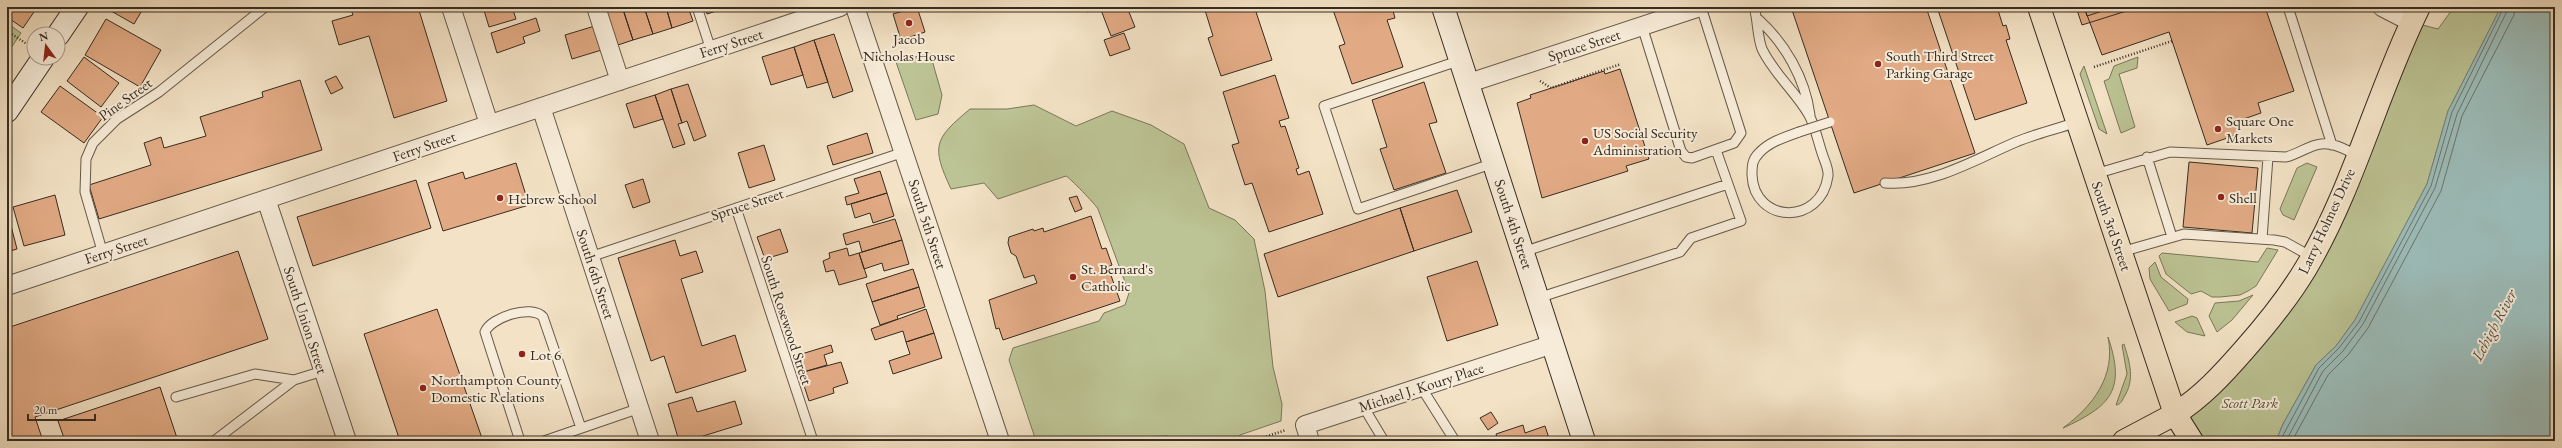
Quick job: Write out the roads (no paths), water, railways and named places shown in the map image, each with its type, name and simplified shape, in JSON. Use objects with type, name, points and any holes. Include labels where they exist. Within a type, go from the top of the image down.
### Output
[{"type":"main road","name":"South 3rd Street","points":[[2039,7],[2176,414],[2192,441]]},
{"type":"main road","name":"Larry Holmes Drive","points":[[2124,441],[2176,414],[2208,389],[2266,326],[2280,308],[2312,257],[2357,155],[2415,14]]},
{"type":"street","points":[[64,26],[77,7]]},
{"type":"street","points":[[451,7],[489,124]]},
{"type":"street","points":[[596,7],[620,81]]},
{"type":"street","name":"Ferry Street","points":[[7,286],[840,7]]},
{"type":"street","name":"South 5th Street","points":[[855,7],[1000,441]]},
{"type":"street","name":"South 4th Street","points":[[1443,7],[1469,83],[1584,441]]},
{"type":"street","name":"Spruce Street","points":[[1469,83],[1700,7]]},
{"type":"street","points":[[2382,7],[2415,14]]},
{"type":"street","points":[[7,111],[29,66]]},
{"type":"street","name":"South 6th Street","points":[[541,107],[650,441]]},
{"type":"street","name":"South Union Street","points":[[266,199],[346,441]]},
{"type":"street","name":"Michael J. Koury Place","points":[[1308,433],[1363,406],[1553,344]]},
{"type":"lane","name":"Pine Street","points":[[102,254],[85,192],[86,159],[93,143],[116,119],[159,92],[265,7]]},
{"type":"lane","points":[[697,7],[712,50]]},
{"type":"lane","points":[[1642,26],[1681,151],[1686,157],[1692,158],[1734,143],[1741,133],[1700,7]]},
{"type":"lane","points":[[1754,7],[1762,47],[1789,89],[1810,116]]},
{"type":"lane","points":[[2288,7],[2332,145]]},
{"type":"lane","points":[[1757,18],[1780,42],[1801,78],[1810,116],[1828,173],[1827,184],[1816,202],[1808,209],[1796,213],[1786,213],[1772,209],[1763,202],[1752,178],[1752,163],[1759,153],[1769,144],[1799,132],[1830,122]]},
{"type":"lane","points":[[1461,60],[1324,106],[1358,209],[1494,163]]},
{"type":"lane","points":[[1885,183],[1903,184],[1942,172],[1976,161],[2017,141],[2077,122]]},
{"type":"lane","points":[[2095,174],[2147,157],[2180,151],[2286,157],[2300,153],[2320,144],[2332,145],[2357,155]]},
{"type":"lane","points":[[1538,298],[1680,252],[1691,238],[1741,221],[1716,150]]},
{"type":"lane","name":"Spruce Street","points":[[590,257],[904,152]]},
{"type":"lane","points":[[2262,239],[2268,156]]},
{"type":"lane","points":[[2147,157],[2172,237]]},
{"type":"lane","points":[[1523,252],[1728,184]]},
{"type":"lane","name":"South Rosewood Street","points":[[736,208],[812,441]]},
{"type":"lane","points":[[2121,252],[2184,234],[2285,242],[2312,257]]},
{"type":"lane","points":[[520,441],[485,332],[493,322],[526,310],[539,312],[543,317],[581,428]]},
{"type":"lane","points":[[214,441],[294,380],[323,371]]},
{"type":"lane","points":[[176,397],[255,374],[294,380]]},
{"type":"lane","points":[[1421,387],[1455,441]]},
{"type":"lane","points":[[1363,406],[1384,441]]},
{"type":"lane","points":[[544,441],[640,408]]},
{"type":"water","name":"Lehigh River","points":[[2501,7],[2555,7],[2555,441],[2276,441],[2283,424],[2316,365],[2336,346],[2355,320],[2427,184],[2448,111]]},
{"type":"place","name":"Jacob Nicholas House","points":[[909,23]]},
{"type":"place","name":"South Third Street Parking Garage","points":[[1878,64]]},
{"type":"place","name":"Square One Markets","points":[[2218,129]]},
{"type":"place","name":"US Social Security Administration","points":[[1585,141]]},
{"type":"place","name":"Shell","points":[[2221,197]]},
{"type":"place","name":"Hebrew School","points":[[500,198]]},
{"type":"place","name":"St. Bernard's Catholic","points":[[1073,277]]},
{"type":"place","name":"Lot 6","points":[[522,354]]},
{"type":"place","name":"Northampton County Domestic Relations","points":[[423,388]]},
{"type":"park label","name":"Scott Park","points":[[2250,402]]}]
